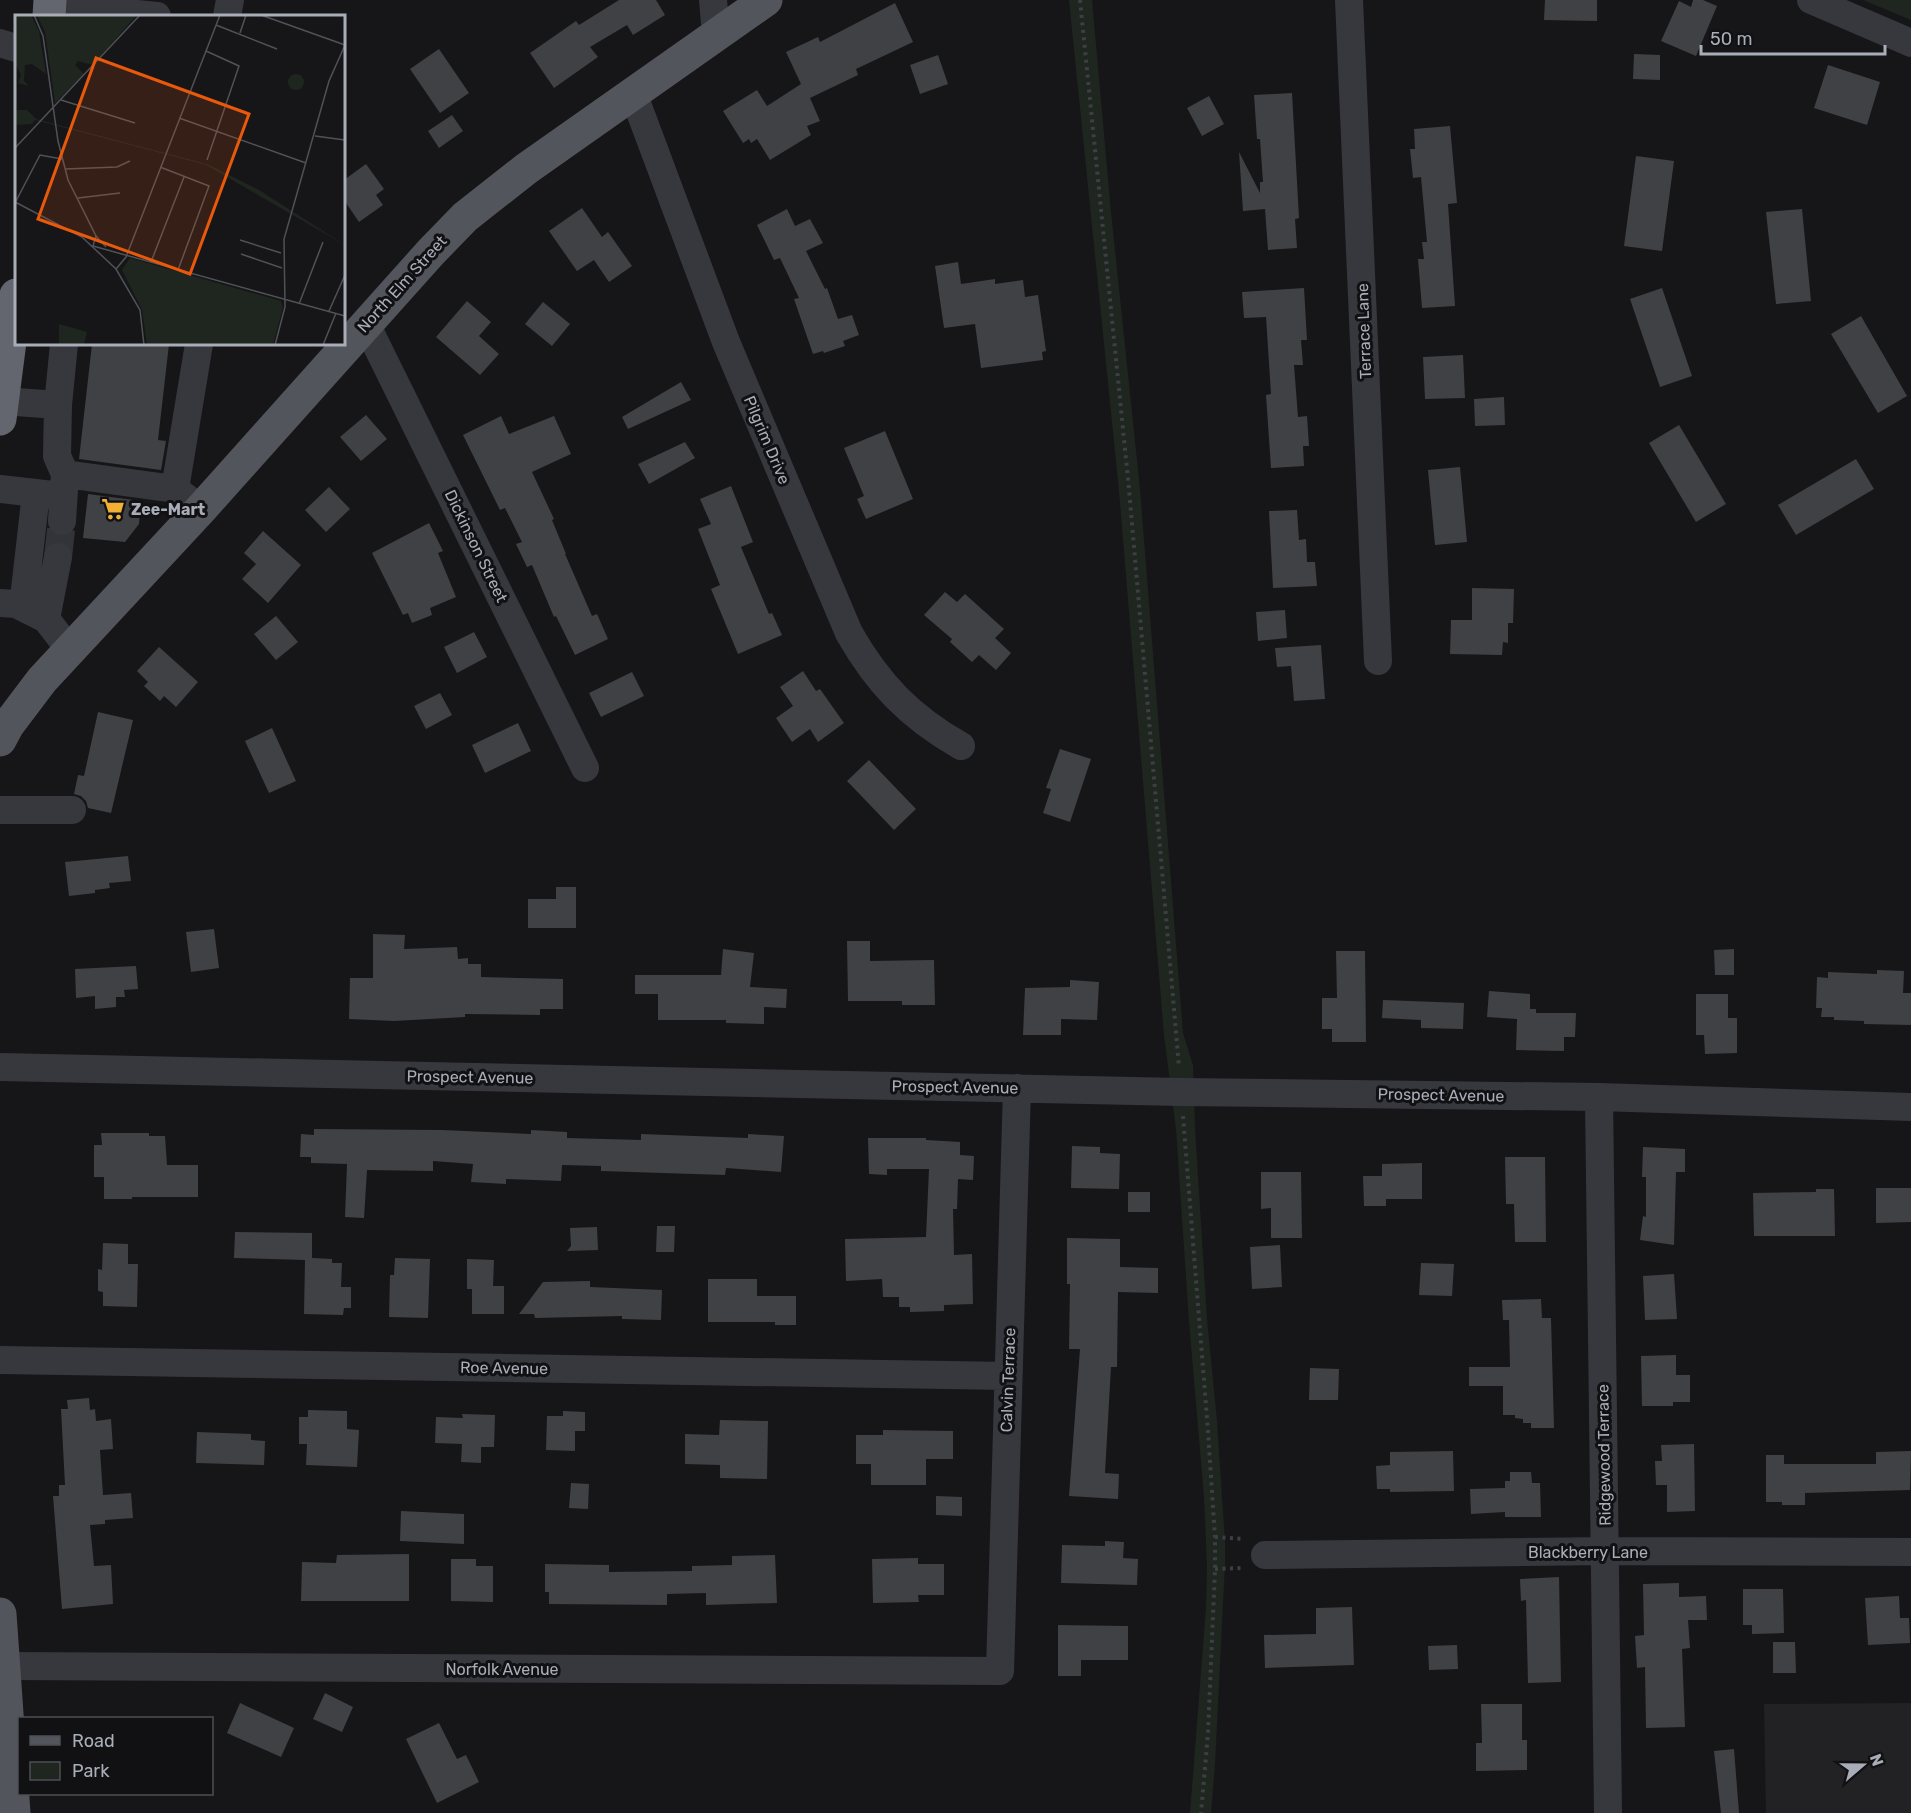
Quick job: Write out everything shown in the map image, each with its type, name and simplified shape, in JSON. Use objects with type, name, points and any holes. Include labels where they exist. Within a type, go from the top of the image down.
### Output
[{"type":"highway","points":[[1,410],[15,304]]},
{"type":"main road","name":"North Elm Street","points":[[0,740],[8,725],[42,680],[201,509],[465,217],[526,169],[766,0]]},
{"type":"main road","name":"North Elm Street","points":[[0,707],[14,701],[42,680]]},
{"type":"main road","points":[[0,1614],[14,1813]]},
{"type":"street","points":[[227,15],[230,0]]},
{"type":"street","points":[[713,0],[716,35]]},
{"type":"street","name":"Terrace Lane","points":[[1349,0],[1378,661]]},
{"type":"street","points":[[1810,0],[1911,43]]},
{"type":"street","points":[[50,7],[146,15]]},
{"type":"street","points":[[0,43],[15,48]]},
{"type":"street","name":"Pilgrim Drive","points":[[633,93],[726,342],[849,633],[867,663],[902,703],[933,730],[961,746]]},
{"type":"street","name":"Dickinson Street","points":[[366,324],[585,768]]},
{"type":"street","points":[[64,345],[57,405],[57,456],[64,497]]},
{"type":"street","points":[[175,489],[199,345]]},
{"type":"street","points":[[1,410],[57,405]]},
{"type":"street","points":[[0,489],[64,497],[175,489],[201,509]]},
{"type":"street","points":[[23,610],[36,493]]},
{"type":"street","points":[[23,610],[58,557]]},
{"type":"street","points":[[23,610],[70,650]]},
{"type":"street","points":[[0,810],[72,810]]},
{"type":"street","name":"Prospect Avenue","points":[[0,1067],[1017,1088],[1599,1097],[1911,1107]]},
{"type":"street","name":"Calvin Terrace","points":[[1000,1671],[1017,1088]]},
{"type":"street","name":"Ridgewood Terrace","points":[[1599,1097],[1608,1813]]},
{"type":"street","name":"Roe Avenue","points":[[0,1360],[1008,1376]]},
{"type":"street","name":"Blackberry Lane","points":[[1265,1555],[1605,1551],[1911,1552]]},
{"type":"street","name":"Norfolk Avenue","points":[[3,1666],[1000,1671]]},
{"type":"path","points":[[1080,0],[1129,489],[1179,1070]]},
{"type":"path","points":[[1182,1107],[1215,1537],[1202,1813]]},
{"type":"shaded area","points":[[1911,1703],[1911,1813],[1766,1813],[1764,1704]]},
{"type":"green space","points":[[1069,0],[1092,0],[1111,212],[1140,489],[1183,1033],[1193,1065],[1207,1319],[1225,1542],[1211,1813],[1190,1813],[1206,1608],[1204,1497],[1176,1129],[1164,1035],[1119,491]]},
{"type":"green space","points":[[1863,0],[1911,0],[1911,20]]},
{"type":"building","points":[[619,0],[656,0],[665,15],[633,35],[627,25],[590,47],[598,57],[554,88],[530,53],[576,21],[579,25]]},
{"type":"building","points":[[1545,0],[1597,0],[1597,21],[1544,20]]},
{"type":"building","points":[[1693,0],[1703,0],[1717,6],[1696,56],[1661,41],[1679,1],[1691,7]]},
{"type":"building","points":[[895,3],[913,42],[856,69],[858,75],[810,98],[820,121],[807,126],[811,135],[770,160],[757,139],[751,143],[749,139],[743,143],[723,111],[757,90],[767,106],[801,84],[786,52],[818,37],[820,42]]},
{"type":"building","points":[[439,49],[469,93],[440,113],[410,69]]},
{"type":"building","points":[[1634,54],[1660,55],[1660,80],[1633,79]]},
{"type":"building","points":[[938,55],[948,84],[920,94],[910,65]]},
{"type":"building","points":[[1828,65],[1880,82],[1867,125],[1814,108]]},
{"type":"building","points":[[1292,93],[1299,218],[1295,219],[1297,248],[1268,250],[1265,209],[1243,211],[1239,152],[1260,193],[1260,182],[1263,182],[1254,95]]},
{"type":"building","points":[[1209,96],[1224,124],[1202,136],[1187,108]]},
{"type":"building","points":[[452,115],[463,131],[439,148],[428,131]]},
{"type":"building","points":[[1450,126],[1457,203],[1448,204],[1455,306],[1422,308],[1418,259],[1424,259],[1422,242],[1427,242],[1421,177],[1413,178],[1410,149],[1415,149],[1414,129]]},
{"type":"building","points":[[1636,156],[1674,161],[1662,251],[1624,246]]},
{"type":"building","points":[[366,164],[384,189],[376,195],[383,205],[359,222],[345,201],[345,179]]},
{"type":"building","points":[[582,208],[602,237],[608,232],[632,266],[609,282],[594,260],[577,271],[549,231]]},
{"type":"building","points":[[787,209],[795,226],[810,219],[823,243],[806,251],[825,289],[827,288],[838,319],[852,315],[859,335],[843,341],[845,346],[813,354],[794,299],[799,298],[780,258],[774,260],[757,225]]},
{"type":"building","points":[[1802,209],[1811,301],[1776,304],[1766,212]]},
{"type":"building","points":[[958,262],[961,284],[995,279],[995,284],[1023,280],[1025,297],[1038,295],[1046,351],[1042,352],[1043,360],[981,368],[975,324],[944,328],[935,266]]},
{"type":"building","points":[[1304,288],[1307,340],[1301,340],[1303,365],[1294,365],[1298,417],[1307,416],[1309,446],[1303,446],[1304,466],[1271,468],[1266,395],[1271,394],[1266,317],[1244,318],[1242,292]]},
{"type":"building","points":[[1662,288],[1692,376],[1660,387],[1630,299]]},
{"type":"building","points":[[467,301],[491,322],[479,336],[499,354],[480,375],[436,337]]},
{"type":"building","points":[[543,302],[570,324],[552,346],[525,324]]},
{"type":"building","points":[[1861,316],[1907,396],[1878,413],[1831,334]]},
{"type":"building","points":[[92,345],[169,345],[158,440],[166,441],[161,470],[79,459]]},
{"type":"building","points":[[1463,355],[1465,398],[1425,399],[1423,357]]},
{"type":"building","points":[[681,382],[691,400],[628,429],[622,417]]},
{"type":"building","points":[[1504,397],[1505,425],[1475,426],[1474,399]]},
{"type":"building","points":[[366,415],[387,439],[361,461],[340,437]]},
{"type":"building","points":[[501,416],[509,434],[554,416],[571,454],[532,472],[554,519],[552,520],[565,554],[592,616],[597,614],[608,639],[575,655],[556,616],[554,617],[532,565],[527,567],[516,544],[522,542],[505,508],[500,510],[463,435]]},
{"type":"building","points":[[1679,425],[1726,504],[1696,522],[1649,443]]},
{"type":"building","points":[[885,431],[913,499],[866,519],[857,499],[864,496],[844,448]]},
{"type":"building","points":[[685,442],[695,458],[649,484],[638,464]]},
{"type":"building","points":[[1856,459],[1874,489],[1796,535],[1778,505]]},
{"type":"building","points":[[1460,467],[1467,542],[1435,545],[1428,470]]},
{"type":"building","points":[[731,486],[753,542],[741,547],[769,614],[772,613],[782,635],[738,654],[711,589],[720,585],[698,529],[711,524],[700,499]]},
{"type":"building","points":[[329,487],[350,509],[326,532],[305,510]]},
{"type":"building","name":"Zee-Mart","points":[[88,494],[141,501],[139,524],[125,542],[83,538]]},
{"type":"building","points":[[1297,510],[1299,540],[1306,539],[1307,562],[1315,562],[1317,586],[1273,588],[1269,511]]},
{"type":"building","points":[[429,523],[443,551],[438,553],[456,597],[430,608],[432,615],[412,623],[408,613],[403,615],[372,553]]},
{"type":"building","points":[[263,531],[301,565],[268,603],[242,579],[256,564],[244,553]]},
{"type":"building","points":[[1472,588],[1514,589],[1513,623],[1508,623],[1508,643],[1503,642],[1502,655],[1450,654],[1451,620],[1472,620]]},
{"type":"building","points":[[945,592],[957,602],[965,594],[1004,629],[995,638],[1011,653],[996,670],[979,655],[972,662],[950,642],[952,639],[924,615]]},
{"type":"building","points":[[1285,610],[1287,638],[1258,641],[1256,612]]},
{"type":"building","points":[[276,616],[298,642],[276,660],[254,634]]},
{"type":"building","points":[[474,632],[487,657],[457,673],[444,647]]},
{"type":"building","points":[[1321,645],[1325,699],[1294,701],[1291,666],[1277,667],[1275,648]]},
{"type":"building","points":[[159,647],[198,682],[176,707],[164,696],[160,701],[144,686],[148,682],[137,671]]},
{"type":"building","points":[[803,671],[816,691],[820,689],[844,723],[818,742],[810,729],[792,742],[776,718],[793,706],[780,687]]},
{"type":"building","points":[[632,672],[644,696],[601,717],[589,693]]},
{"type":"building","points":[[440,693],[452,715],[426,729],[414,706]]},
{"type":"building","points":[[98,712],[133,720],[111,813],[88,808],[81,796],[74,794],[78,775],[84,776]]},
{"type":"building","points":[[518,723],[531,751],[485,773],[472,745]]},
{"type":"building","points":[[272,728],[296,781],[269,793],[245,741]]},
{"type":"building","points":[[1060,749],[1091,759],[1070,822],[1043,813],[1051,789],[1046,788]]},
{"type":"building","points":[[869,760],[916,809],[894,830],[847,781]]},
{"type":"building","points":[[128,856],[131,881],[109,883],[110,888],[95,890],[95,893],[69,896],[65,862]]},
{"type":"building","points":[[556,887],[576,887],[576,928],[528,928],[528,899],[556,899]]},
{"type":"building","points":[[214,929],[219,968],[191,972],[186,932]]},
{"type":"building","points":[[373,934],[405,935],[404,949],[457,947],[458,959],[468,958],[468,964],[481,964],[481,977],[563,979],[563,1009],[540,1009],[540,1015],[465,1014],[465,1017],[394,1021],[349,1019],[350,978],[373,978]]},
{"type":"building","points":[[847,941],[870,941],[870,961],[934,960],[935,1005],[902,1005],[902,1001],[848,1001]]},
{"type":"building","points":[[723,949],[754,953],[750,987],[787,989],[786,1008],[764,1007],[764,1024],[726,1023],[726,1020],[658,1020],[658,994],[635,994],[635,975],[721,975]]},
{"type":"building","points":[[1734,949],[1734,975],[1715,975],[1714,950]]},
{"type":"building","points":[[1336,951],[1365,951],[1366,1042],[1332,1042],[1332,1029],[1322,1029],[1322,998],[1337,998]]},
{"type":"building","points":[[136,966],[138,989],[124,990],[125,997],[116,997],[116,1007],[95,1009],[95,996],[76,998],[75,969]]},
{"type":"building","points":[[1877,970],[1904,971],[1903,993],[1911,993],[1911,1025],[1864,1024],[1864,1021],[1821,1017],[1822,1008],[1816,1008],[1817,977],[1828,978],[1828,972],[1877,974]]},
{"type":"building","points":[[1070,980],[1099,982],[1097,1020],[1061,1019],[1061,1035],[1023,1035],[1025,988],[1070,987]]},
{"type":"building","points":[[1489,991],[1530,994],[1530,1009],[1536,1009],[1536,1013],[1576,1013],[1575,1037],[1564,1037],[1564,1051],[1516,1050],[1517,1019],[1487,1017]]},
{"type":"building","points":[[1696,994],[1728,994],[1728,1018],[1737,1018],[1737,1053],[1705,1054],[1704,1035],[1696,1035]]},
{"type":"building","points":[[1383,1000],[1464,1003],[1463,1029],[1421,1028],[1421,1020],[1382,1018]]},
{"type":"building","points":[[314,1129],[442,1130],[531,1134],[531,1130],[567,1132],[567,1138],[641,1140],[641,1134],[748,1138],[748,1134],[784,1136],[781,1172],[726,1168],[725,1175],[601,1171],[601,1166],[562,1165],[561,1181],[506,1179],[506,1184],[471,1182],[473,1164],[433,1161],[433,1171],[367,1170],[364,1218],[345,1217],[347,1164],[311,1163],[311,1157],[300,1157],[301,1134],[314,1135]]},
{"type":"building","points":[[101,1133],[149,1133],[149,1136],[165,1136],[167,1165],[198,1165],[198,1197],[104,1199],[104,1177],[94,1177],[94,1145],[102,1145]]},
{"type":"building","points":[[868,1138],[926,1138],[926,1140],[960,1142],[960,1155],[974,1156],[973,1180],[958,1179],[957,1209],[953,1209],[954,1255],[972,1254],[973,1304],[944,1305],[944,1311],[910,1312],[910,1307],[899,1307],[899,1297],[883,1297],[882,1279],[846,1281],[845,1239],[926,1237],[929,1169],[887,1169],[887,1175],[869,1174]]},
{"type":"building","points":[[1072,1146],[1100,1147],[1100,1153],[1120,1154],[1119,1189],[1071,1188]]},
{"type":"building","points":[[1643,1147],[1685,1149],[1685,1172],[1676,1172],[1674,1245],[1640,1240],[1643,1216],[1646,1217],[1646,1177],[1642,1177]]},
{"type":"building","points":[[1505,1157],[1545,1157],[1546,1242],[1515,1242],[1514,1204],[1506,1204]]},
{"type":"building","points":[[1422,1163],[1422,1199],[1386,1199],[1386,1206],[1364,1206],[1363,1176],[1382,1176],[1382,1164]]},
{"type":"building","points":[[1261,1172],[1301,1172],[1302,1238],[1271,1238],[1271,1208],[1261,1209]]},
{"type":"building","points":[[1876,1188],[1911,1188],[1911,1222],[1876,1223]]},
{"type":"building","points":[[1816,1189],[1834,1189],[1835,1236],[1754,1236],[1753,1193],[1816,1192]]},
{"type":"building","points":[[1128,1192],[1150,1192],[1150,1212],[1128,1212]]},
{"type":"building","points":[[657,1226],[675,1226],[674,1252],[656,1252]]},
{"type":"building","points":[[597,1227],[598,1250],[567,1251],[571,1246],[570,1228]]},
{"type":"building","points":[[235,1232],[312,1233],[312,1258],[332,1259],[332,1263],[342,1263],[341,1287],[351,1287],[351,1308],[344,1308],[343,1315],[304,1314],[305,1260],[234,1258]]},
{"type":"building","points":[[1067,1238],[1120,1239],[1120,1267],[1158,1268],[1158,1293],[1118,1292],[1117,1367],[1111,1367],[1105,1473],[1119,1474],[1118,1499],[1069,1496],[1080,1349],[1069,1349],[1070,1284],[1067,1284]]},
{"type":"building","points":[[103,1243],[128,1244],[128,1264],[138,1264],[137,1307],[103,1306],[103,1292],[98,1291],[98,1269],[102,1270]]},
{"type":"building","points":[[1280,1245],[1282,1287],[1252,1289],[1250,1247]]},
{"type":"building","points":[[395,1258],[430,1259],[428,1318],[389,1317],[390,1275],[394,1275]]},
{"type":"building","points":[[467,1259],[494,1260],[493,1286],[504,1286],[504,1314],[472,1314],[472,1289],[467,1289]]},
{"type":"building","points":[[1421,1263],[1454,1264],[1452,1296],[1419,1295]]},
{"type":"building","points":[[1674,1274],[1677,1319],[1645,1320],[1643,1276]]},
{"type":"building","points":[[708,1279],[757,1279],[757,1296],[796,1296],[796,1325],[775,1325],[775,1322],[708,1322]]},
{"type":"building","points":[[590,1281],[590,1287],[662,1290],[661,1320],[622,1319],[622,1316],[535,1318],[534,1314],[519,1314],[543,1282]]},
{"type":"building","points":[[1541,1299],[1542,1318],[1551,1318],[1554,1428],[1531,1428],[1531,1423],[1523,1423],[1523,1419],[1515,1418],[1515,1415],[1503,1415],[1503,1386],[1469,1386],[1469,1367],[1510,1367],[1509,1320],[1503,1320],[1502,1300]]},
{"type":"building","points":[[1676,1355],[1676,1375],[1690,1375],[1690,1402],[1673,1402],[1673,1406],[1642,1406],[1641,1356]]},
{"type":"building","points":[[1310,1368],[1339,1369],[1338,1400],[1309,1400]]},
{"type":"building","points":[[89,1398],[90,1410],[95,1409],[96,1421],[111,1419],[113,1449],[100,1450],[103,1495],[131,1493],[133,1518],[105,1520],[105,1524],[90,1525],[94,1566],[111,1565],[113,1604],[62,1609],[53,1496],[59,1496],[59,1485],[65,1485],[61,1409],[68,1409],[67,1400]]},
{"type":"building","points":[[308,1410],[347,1411],[347,1429],[359,1430],[357,1467],[306,1465],[307,1444],[299,1444],[299,1417],[308,1417]]},
{"type":"building","points":[[563,1411],[585,1412],[585,1431],[575,1431],[575,1451],[546,1450],[547,1416],[563,1416]]},
{"type":"building","points":[[462,1414],[495,1415],[494,1447],[481,1447],[481,1463],[461,1462],[462,1444],[435,1443],[436,1417],[463,1418]]},
{"type":"building","points":[[720,1420],[768,1421],[767,1479],[720,1478],[720,1465],[685,1464],[685,1434],[719,1435]]},
{"type":"building","points":[[883,1430],[953,1431],[953,1459],[926,1459],[926,1485],[871,1485],[871,1464],[856,1464],[856,1435],[883,1435]]},
{"type":"building","points":[[197,1432],[251,1434],[251,1440],[265,1441],[264,1465],[196,1463]]},
{"type":"building","points":[[1694,1444],[1695,1511],[1667,1512],[1667,1485],[1656,1485],[1655,1461],[1662,1461],[1661,1445]]},
{"type":"building","points":[[1453,1451],[1454,1491],[1390,1492],[1390,1489],[1377,1489],[1376,1466],[1390,1465],[1390,1452]]},
{"type":"building","points":[[1911,1451],[1910,1490],[1805,1493],[1805,1505],[1766,1502],[1766,1455],[1784,1455],[1784,1464],[1876,1464],[1876,1452]]},
{"type":"building","points":[[1510,1472],[1531,1472],[1532,1483],[1540,1483],[1541,1517],[1505,1517],[1505,1512],[1471,1514],[1470,1489],[1505,1488],[1505,1481],[1510,1481]]},
{"type":"building","points":[[571,1483],[589,1484],[588,1509],[569,1508]]},
{"type":"building","points":[[936,1496],[962,1497],[962,1516],[936,1515]]},
{"type":"building","points":[[401,1511],[464,1514],[464,1544],[400,1541]]},
{"type":"building","points":[[1105,1541],[1124,1542],[1123,1558],[1138,1559],[1137,1585],[1061,1583],[1062,1545],[1105,1546]]},
{"type":"building","points":[[409,1554],[409,1601],[301,1601],[302,1562],[336,1563],[337,1555]]},
{"type":"building","points":[[775,1555],[777,1603],[706,1605],[706,1593],[667,1594],[667,1605],[549,1604],[549,1592],[545,1592],[545,1564],[609,1565],[609,1572],[692,1571],[692,1566],[732,1565],[732,1556]]},
{"type":"building","points":[[918,1558],[918,1564],[944,1564],[944,1595],[918,1595],[919,1602],[873,1603],[872,1559]]},
{"type":"building","points":[[451,1559],[476,1559],[476,1566],[493,1566],[493,1602],[451,1601]]},
{"type":"building","points":[[1559,1577],[1561,1682],[1528,1683],[1526,1600],[1521,1601],[1520,1579]]},
{"type":"building","points":[[1679,1583],[1679,1597],[1706,1596],[1707,1620],[1688,1620],[1690,1648],[1682,1649],[1685,1727],[1646,1728],[1645,1667],[1637,1668],[1635,1636],[1644,1635],[1643,1584]]},
{"type":"building","points":[[1743,1589],[1783,1589],[1784,1633],[1752,1634],[1752,1625],[1743,1625]]},
{"type":"building","points":[[1899,1596],[1900,1618],[1909,1618],[1910,1643],[1868,1645],[1865,1598]]},
{"type":"building","points":[[1352,1607],[1354,1665],[1265,1668],[1264,1635],[1316,1634],[1316,1608]]},
{"type":"building","points":[[1058,1625],[1128,1626],[1128,1660],[1081,1660],[1081,1676],[1058,1676]]},
{"type":"building","points":[[1773,1642],[1795,1642],[1796,1673],[1773,1673]]},
{"type":"building","points":[[1457,1645],[1458,1669],[1429,1670],[1428,1646]]},
{"type":"building","points":[[325,1693],[353,1707],[342,1732],[313,1719]]},
{"type":"building","points":[[240,1703],[294,1728],[281,1757],[227,1733]]},
{"type":"building","points":[[1481,1704],[1522,1704],[1522,1740],[1527,1740],[1527,1770],[1476,1771],[1476,1743],[1482,1743]]},
{"type":"building","points":[[439,1723],[457,1759],[466,1755],[479,1782],[437,1803],[406,1739]]},
{"type":"building","points":[[1734,1749],[1739,1813],[1721,1813],[1714,1751]]},
{"type":"tunnel","points":[[58,557],[62,521]]},
{"type":"place","name":"Zee-Mart","points":[[113,509]]}]
